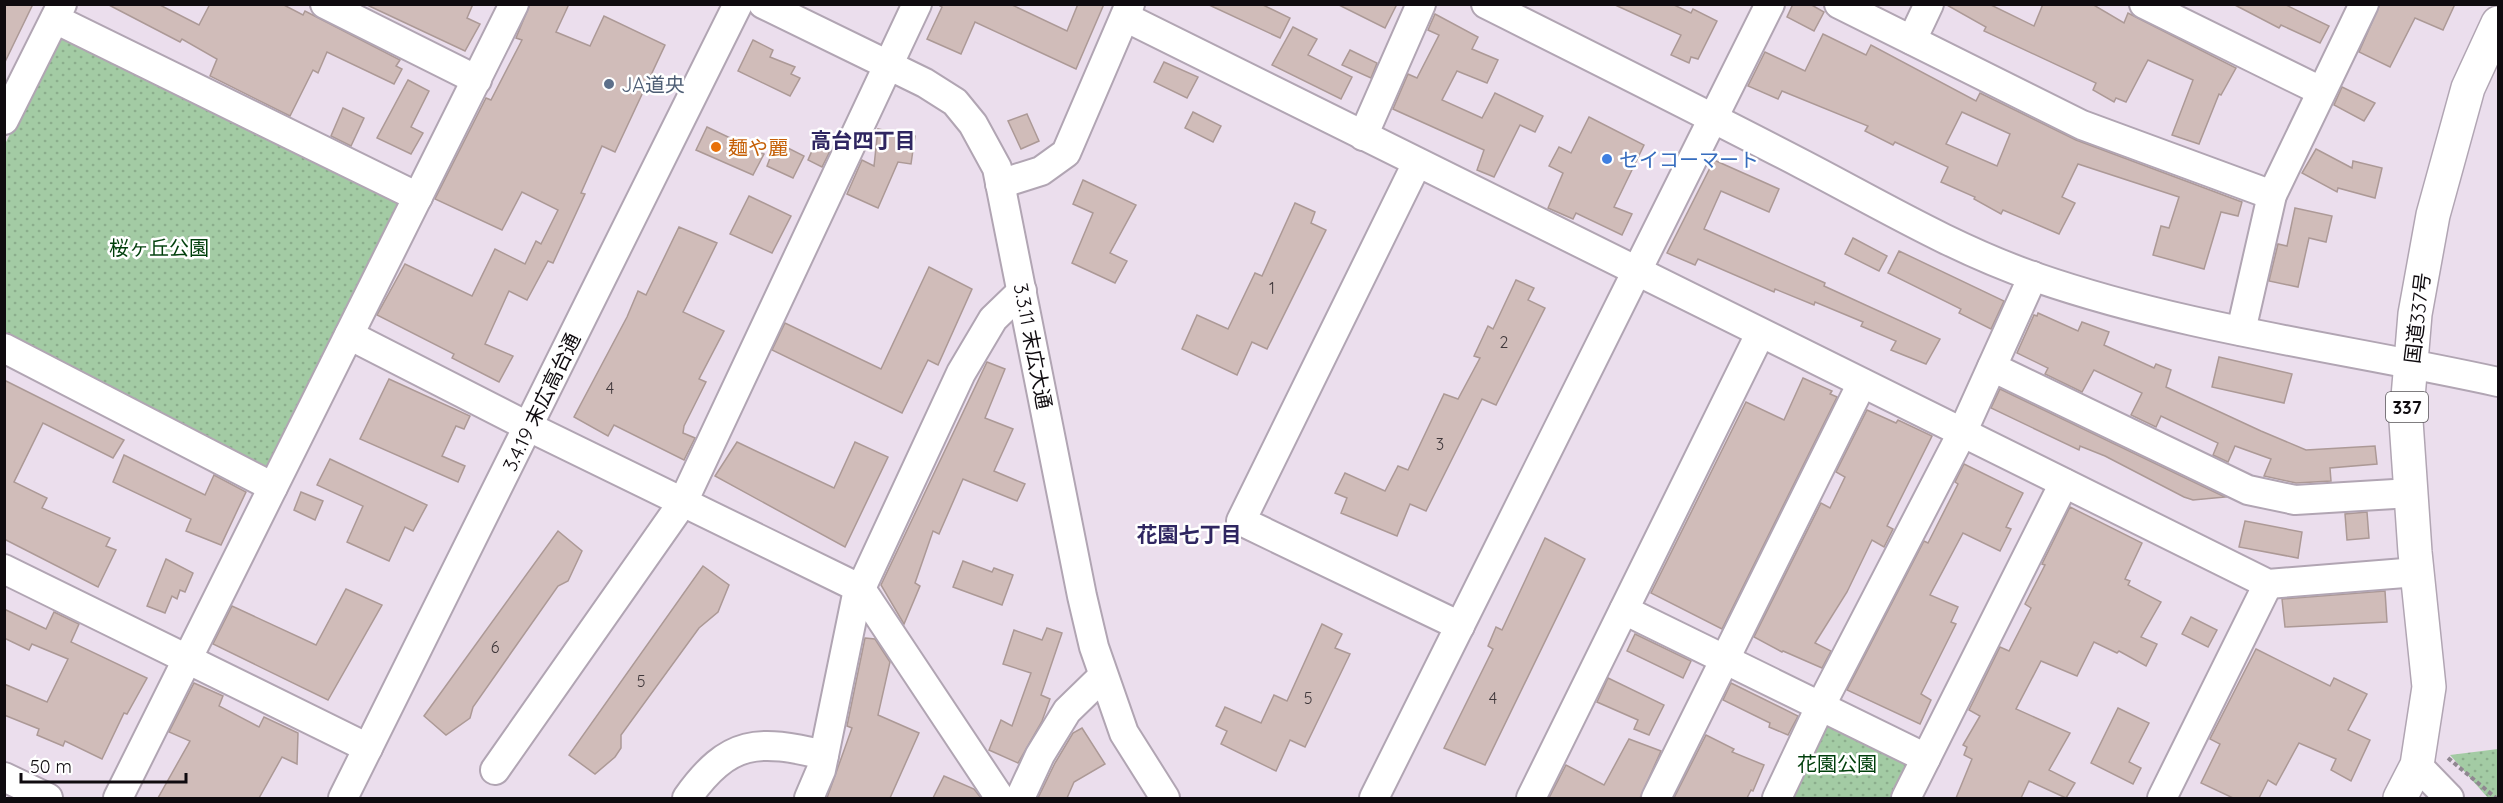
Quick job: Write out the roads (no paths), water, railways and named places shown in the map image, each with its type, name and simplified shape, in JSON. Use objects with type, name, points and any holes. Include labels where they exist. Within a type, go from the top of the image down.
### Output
[{"type":"highway","name":"国道337号","points":[[2400,798],[2429,758],[2429,687],[2417,572],[2406,421],[2415,314],[2433,215],[2468,88],[2499,23]]},
{"type":"street","points":[[325,4],[477,80]]},
{"type":"street","points":[[118,798],[514,4]]},
{"type":"street","name":"3.4.19 末広高台通","points":[[343,798],[738,4]]},
{"type":"street","name":"3.3.11 末広大通","points":[[763,4],[925,83],[955,102],[973,124],[997,168],[1082,596],[1103,676],[1124,733],[1165,798]]},
{"type":"street","points":[[495,770],[683,502],[917,4]]},
{"type":"street","points":[[1363,136],[1421,4]]},
{"type":"street","points":[[1486,4],[1713,117],[1961,247],[2033,276],[2088,293],[2241,331],[2499,382]]},
{"type":"street","points":[[1377,798],[1460,626],[1770,4]]},
{"type":"street","points":[[1839,4],[2082,124],[2272,195]]},
{"type":"street","points":[[1912,40],[1929,4]]},
{"type":"street","points":[[2144,4],[2321,91]]},
{"type":"street","points":[[2241,331],[2272,195],[2364,4]]},
{"type":"street","points":[[1000,183],[1041,171],[1066,153],[1127,11],[1363,136],[2268,584],[2417,572]]},
{"type":"street","points":[[4,120],[58,12],[418,197]]},
{"type":"street","points":[[1417,163],[1240,521],[1460,626]]},
{"type":"street","points":[[1777,798],[1820,707],[1962,433],[2033,276]]},
{"type":"street","points":[[810,798],[824,755],[856,599],[962,373],[993,319],[1022,291]]},
{"type":"street","points":[[1531,798],[1760,334]]},
{"type":"street","points":[[349,335],[529,427],[861,589],[1000,798]]},
{"type":"street","points":[[4,348],[273,487]]},
{"type":"street","points":[[1992,367],[2248,490],[2295,501],[2411,493]]},
{"type":"street","points":[[1656,798],[1862,383]]},
{"type":"street","points":[[1906,798],[2064,483]]},
{"type":"street","points":[[4,569],[368,748]]},
{"type":"street","points":[[2162,798],[2268,584]]},
{"type":"street","points":[[1624,610],[1926,758]]},
{"type":"street","points":[[1020,798],[1040,755],[1067,711],[1103,676]]},
{"type":"street","points":[[687,798],[725,756],[752,746],[786,746],[824,755]]},
{"type":"street","points":[[2429,758],[2450,798]]},
{"type":"street","points":[[4,777],[48,798]]},
{"type":"place","name":"JA道央","points":[[609,84]]},
{"type":"place","name":"麺や麗","points":[[716,147]]},
{"type":"place","name":"セイコーマート","points":[[1607,159]]},
{"type":"district","name":"高台四丁目","points":[[863,140]]},
{"type":"district","name":"花園七丁目","points":[[1189,534]]},
{"type":"park label","name":"桜ヶ丘公園","points":[[159,247]]},
{"type":"park label","name":"花園公園","points":[[1837,763]]}]
